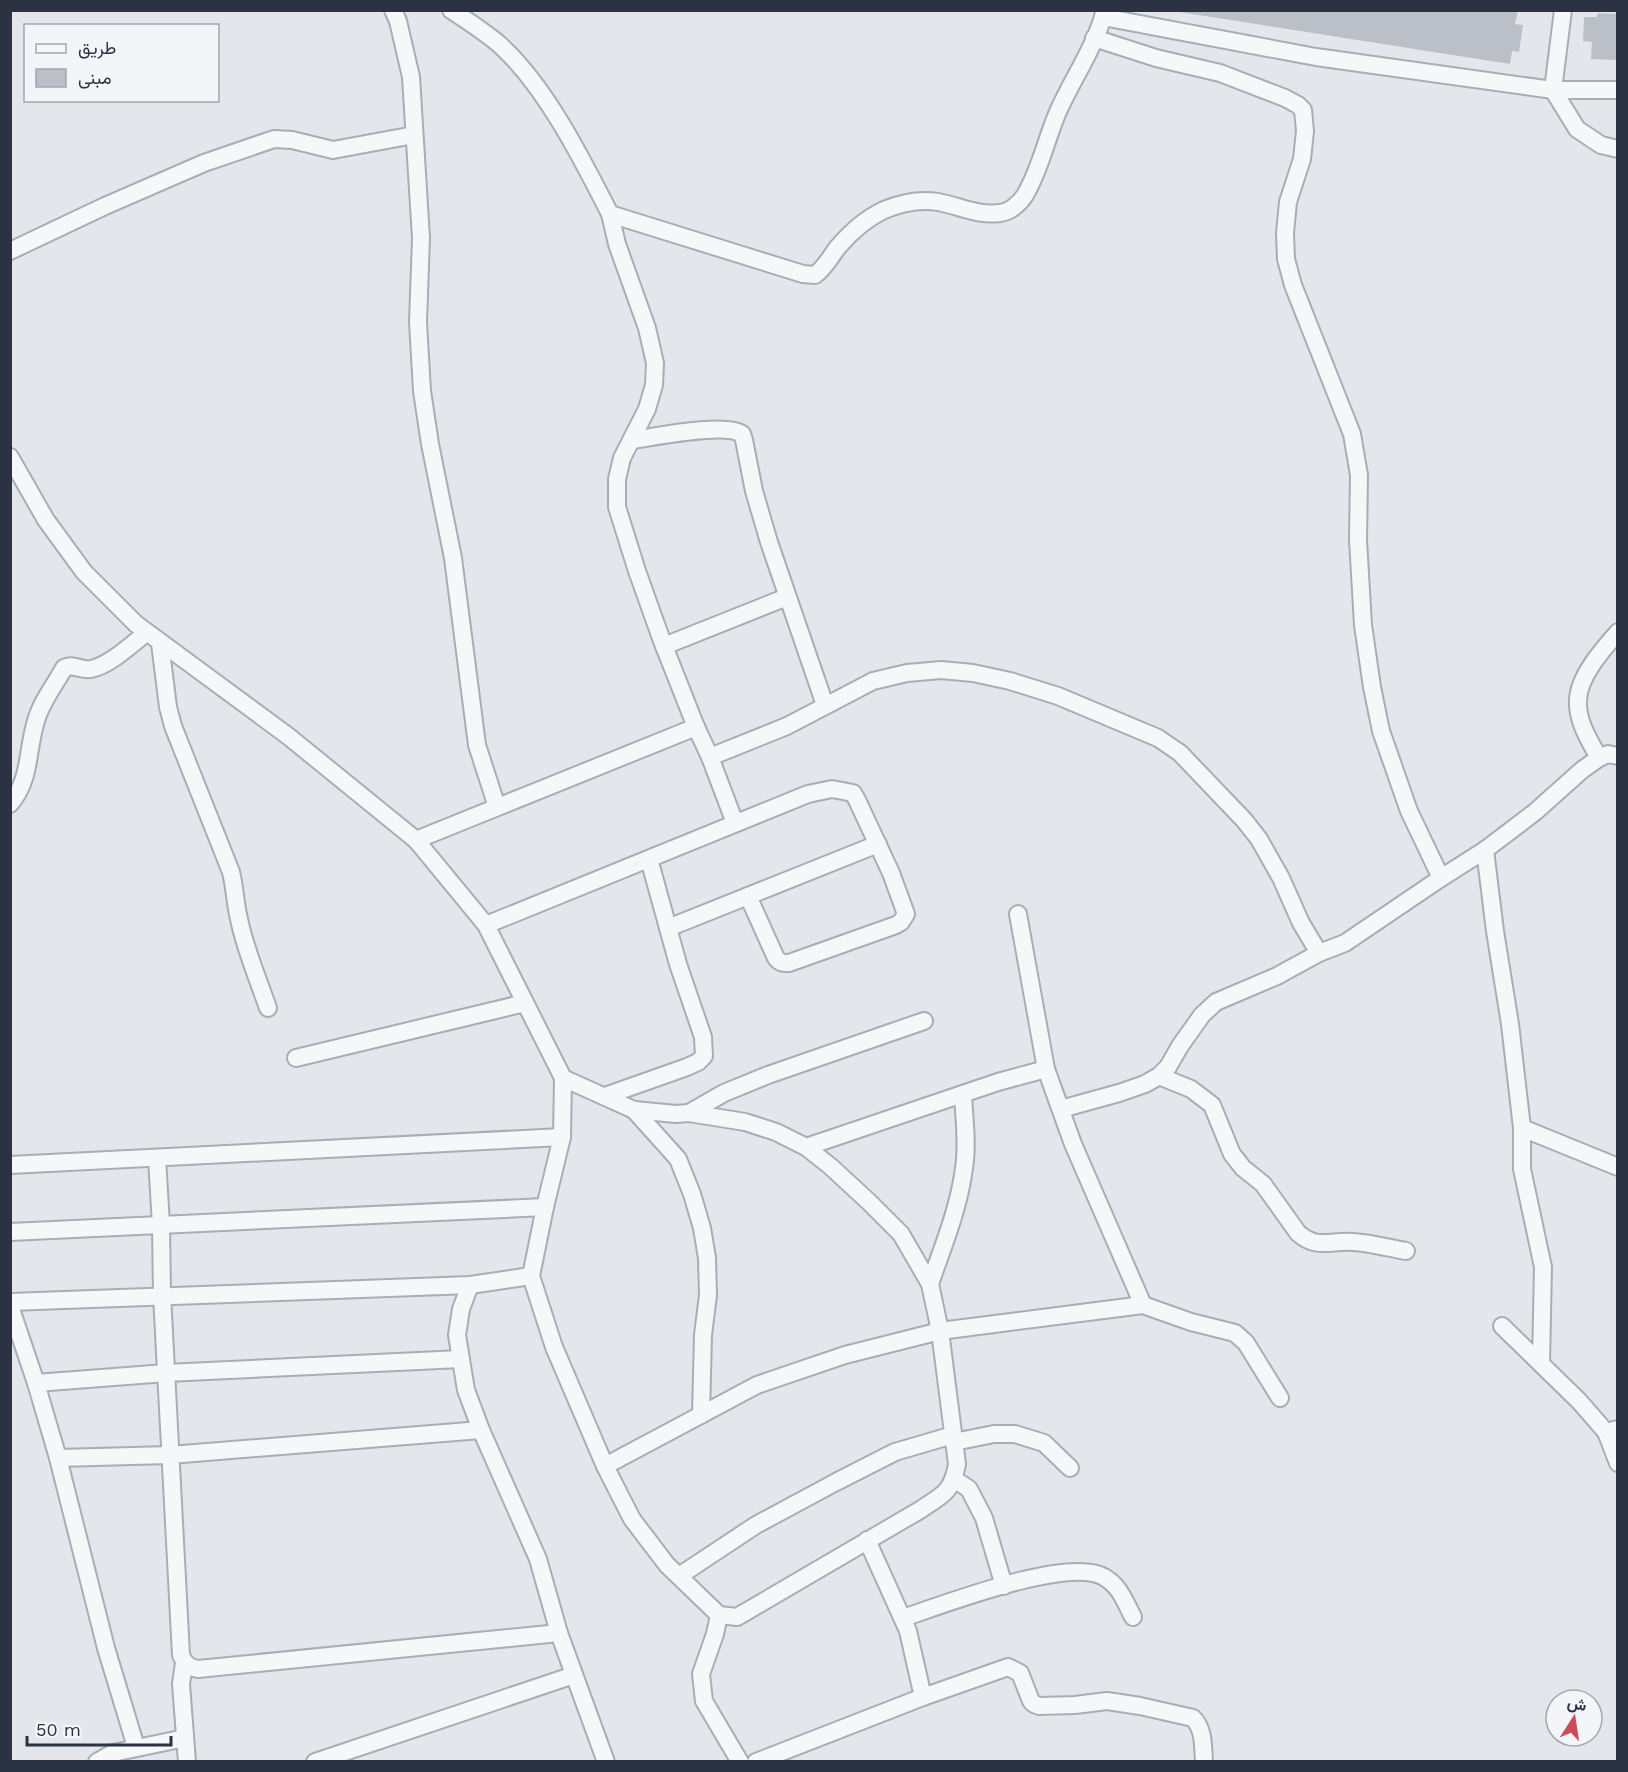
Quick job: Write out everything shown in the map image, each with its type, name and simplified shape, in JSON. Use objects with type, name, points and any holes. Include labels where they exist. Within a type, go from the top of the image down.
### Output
[{"type":"street","points":[[393,10],[398,21],[411,77],[422,238],[418,322],[422,391],[430,444],[453,558],[477,745],[497,807]]},
{"type":"street","points":[[451,10],[500,45],[527,76],[555,114],[584,162],[610,214],[617,243],[647,328],[655,363],[654,385],[648,409],[622,458],[617,479],[617,507],[636,571],[664,646],[735,823]]},
{"type":"street","points":[[1563,10],[1552,90],[1577,129],[1601,145],[1617,149]]},
{"type":"street","points":[[610,214],[803,274],[815,275],[859,226],[882,211],[901,204],[938,202],[974,213],[1004,213],[1019,202],[1028,189],[1058,112],[1081,70],[1104,14],[1316,57],[1552,90],[1617,90]]},
{"type":"street","points":[[1094,38],[1155,58],[1220,73],[1285,98],[1303,110],[1305,131],[1302,159],[1288,202],[1285,233],[1286,259],[1293,285],[1352,434],[1359,476],[1358,540],[1364,625],[1372,687],[1381,731],[1409,811],[1441,878]]},
{"type":"street","points":[[10,251],[194,167],[274,139],[292,140],[333,150],[414,135]]},
{"type":"street","points":[[632,441],[718,428],[733,429],[742,434],[754,491],[787,597],[825,705]]},
{"type":"street","points":[[10,457],[46,520],[84,572],[146,633],[288,736],[416,840],[486,925],[563,1078],[562,1137],[531,1276],[554,1347],[605,1466],[632,1519],[667,1565],[719,1615],[737,1617],[946,1493],[954,1479],[957,1464],[930,1284],[901,1234],[845,1180],[806,1147],[776,1132],[745,1122],[688,1113],[634,1110],[563,1078]]},
{"type":"street","points":[[664,646],[787,597]]},
{"type":"street","points":[[1599,758],[1585,732],[1577,699],[1582,683],[1593,664],[1617,632]]},
{"type":"street","points":[[10,804],[19,792],[25,777],[35,721],[64,668],[70,665],[86,669],[97,667],[119,654],[146,633]]},
{"type":"street","points":[[160,643],[168,707],[173,726],[231,872],[238,919],[268,1008]]},
{"type":"street","points":[[710,758],[788,726],[873,681],[907,673],[941,670],[973,673],[1010,681],[1058,696],[1158,738],[1180,753],[1244,820],[1259,839],[1301,923],[1319,953]]},
{"type":"street","points":[[416,840],[696,727]]},
{"type":"street","points":[[1061,1109],[1145,1084],[1159,1076],[1168,1067],[1180,1046],[1210,1006],[1276,976],[1319,953],[1346,943],[1485,850],[1535,812],[1599,758],[1608,754],[1617,756]]},
{"type":"street","points":[[486,925],[735,823],[823,790],[842,790],[853,793],[891,873],[906,914],[897,925],[784,963],[776,958],[748,896]]},
{"type":"street","points":[[668,928],[878,844]]},
{"type":"street","points":[[1485,850],[1510,1024],[1522,1128],[1522,1169],[1543,1267],[1541,1363]]},
{"type":"street","points":[[605,1096],[687,1067],[704,1056],[703,1037],[678,964],[649,859]]},
{"type":"street","points":[[1017,914],[1046,1069],[1073,1144],[1143,1305]]},
{"type":"street","points":[[296,1058],[525,1003]]},
{"type":"street","points":[[688,1113],[724,1092],[924,1021]]},
{"type":"street","points":[[806,1147],[963,1094],[1046,1069]]},
{"type":"street","points":[[1159,1076],[1191,1089],[1212,1106],[1232,1154],[1243,1168],[1263,1184],[1304,1238],[1314,1243],[1353,1242],[1406,1251]]},
{"type":"street","points":[[930,1284],[955,1212],[964,1167],[963,1094]]},
{"type":"street","points":[[634,1110],[678,1159],[702,1228],[707,1258],[708,1295],[703,1335],[701,1415]]},
{"type":"street","points":[[1522,1128],[1617,1167]]},
{"type":"street","points":[[10,1165],[562,1137]]},
{"type":"street","points":[[157,1158],[170,1455],[181,1655],[184,1663],[181,1684],[187,1761]]},
{"type":"street","points":[[10,1232],[545,1207]]},
{"type":"street","points":[[136,1747],[106,1648],[58,1458],[10,1304],[470,1285],[531,1276]]},
{"type":"street","points":[[470,1285],[461,1309],[457,1335],[466,1390],[538,1560],[559,1633],[606,1761]]},
{"type":"street","points":[[605,1466],[757,1385],[845,1354],[939,1332],[1143,1305],[1191,1322],[1235,1333],[1246,1343],[1280,1398]]},
{"type":"street","points":[[1502,1326],[1612,1430],[1617,1463]]},
{"type":"street","points":[[36,1383],[166,1373],[461,1359]]},
{"type":"street","points":[[58,1458],[170,1455],[482,1430]]},
{"type":"street","points":[[679,1576],[756,1525],[896,1452],[953,1438],[1015,1434],[1044,1443],[1070,1468]]},
{"type":"street","points":[[954,1479],[969,1490],[984,1518],[1004,1586]]},
{"type":"street","points":[[867,1540],[908,1631],[922,1697]]},
{"type":"street","points":[[903,1618],[1036,1577],[1087,1571],[1106,1577],[1118,1587],[1133,1617]]},
{"type":"street","points":[[719,1615],[716,1634],[701,1674],[704,1701],[740,1761]]},
{"type":"street","points":[[184,1663],[198,1669],[559,1633]]},
{"type":"street","points":[[756,1761],[1003,1668],[1012,1668],[1020,1673],[1031,1701],[1039,1706],[1075,1706],[1107,1701],[1193,1718],[1202,1733],[1204,1761]]},
{"type":"street","points":[[315,1761],[574,1675]]},
{"type":"street","points":[[97,1761],[113,1752],[185,1738]]},
{"type":"building","points":[[1179,10],[1518,10],[1515,24],[1523,25],[1519,52],[1512,51],[1510,64],[1179,12]]},
{"type":"building","points":[[1598,13],[1618,14],[1618,60],[1591,59],[1592,42],[1583,41],[1584,17],[1597,17]]}]
